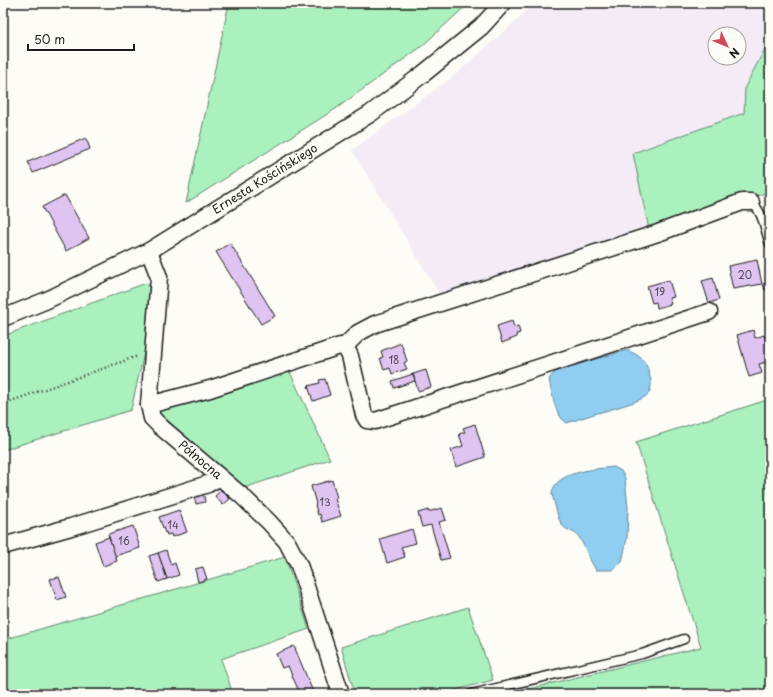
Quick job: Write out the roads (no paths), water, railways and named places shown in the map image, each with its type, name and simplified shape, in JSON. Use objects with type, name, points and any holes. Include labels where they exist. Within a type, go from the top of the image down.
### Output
[{"type":"street","name":"Ernesta Kościńskiego","points":[[3,318],[47,300],[149,251],[370,114],[423,74],[481,27],[503,3]]},
{"type":"street","points":[[344,347],[358,333],[375,324],[658,233],[742,202],[751,202]]},
{"type":"street","points":[[149,251],[159,277],[149,405],[210,389],[340,346],[344,347],[350,356],[364,415],[367,420],[375,421],[709,312]]},
{"type":"street","name":"Północna","points":[[149,405],[152,418],[269,522],[287,542],[299,565],[341,694]]},
{"type":"street","points":[[3,546],[71,528],[200,486],[213,481],[218,476]]},
{"type":"lane","points":[[751,202],[756,206],[759,212],[770,244]]},
{"type":"lane","points":[[471,694],[642,654],[684,639]]},
{"type":"water","points":[[627,350],[638,356],[646,365],[651,384],[648,394],[630,403],[567,423],[559,415],[556,409],[549,379],[554,373],[562,369]]},
{"type":"water","points":[[614,467],[621,471],[625,478],[628,508],[627,538],[622,562],[612,570],[596,570],[579,537],[575,533],[566,529],[561,523],[552,493],[555,486],[568,476],[588,470]]}]
